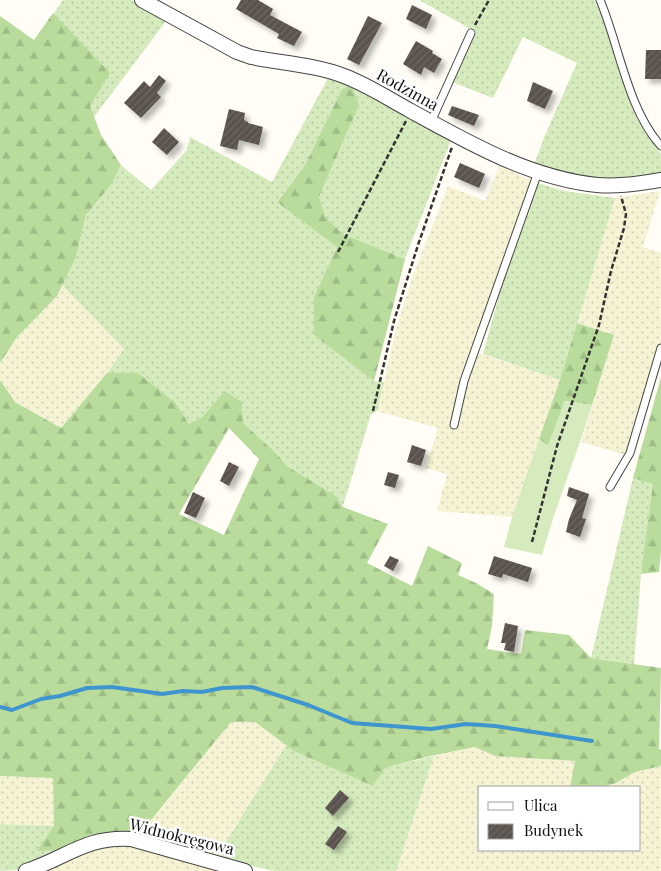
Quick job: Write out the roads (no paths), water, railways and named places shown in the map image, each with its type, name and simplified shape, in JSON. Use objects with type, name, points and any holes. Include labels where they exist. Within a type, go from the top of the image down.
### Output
[{"type":"street","name":"Rodzinna","points":[[145,1],[237,52],[273,62],[343,75],[372,88],[458,136],[512,162],[538,172],[569,181],[598,185],[618,185],[661,180]]},
{"type":"street","name":"Widnokręgowa","points":[[26,871],[92,842],[115,838],[131,839],[245,871]]},
{"type":"lane","points":[[600,0],[629,88],[648,128],[661,146]]},
{"type":"lane","points":[[431,122],[471,33]]},
{"type":"lane","points":[[454,425],[464,381],[538,172]]},
{"type":"lane","points":[[610,487],[630,453],[661,348]]},
{"type":"waterway","points":[[0,707],[12,710],[41,699],[60,696],[87,688],[112,687],[162,694],[252,687],[308,705],[352,723],[431,729],[466,724],[495,726],[592,741]]}]
